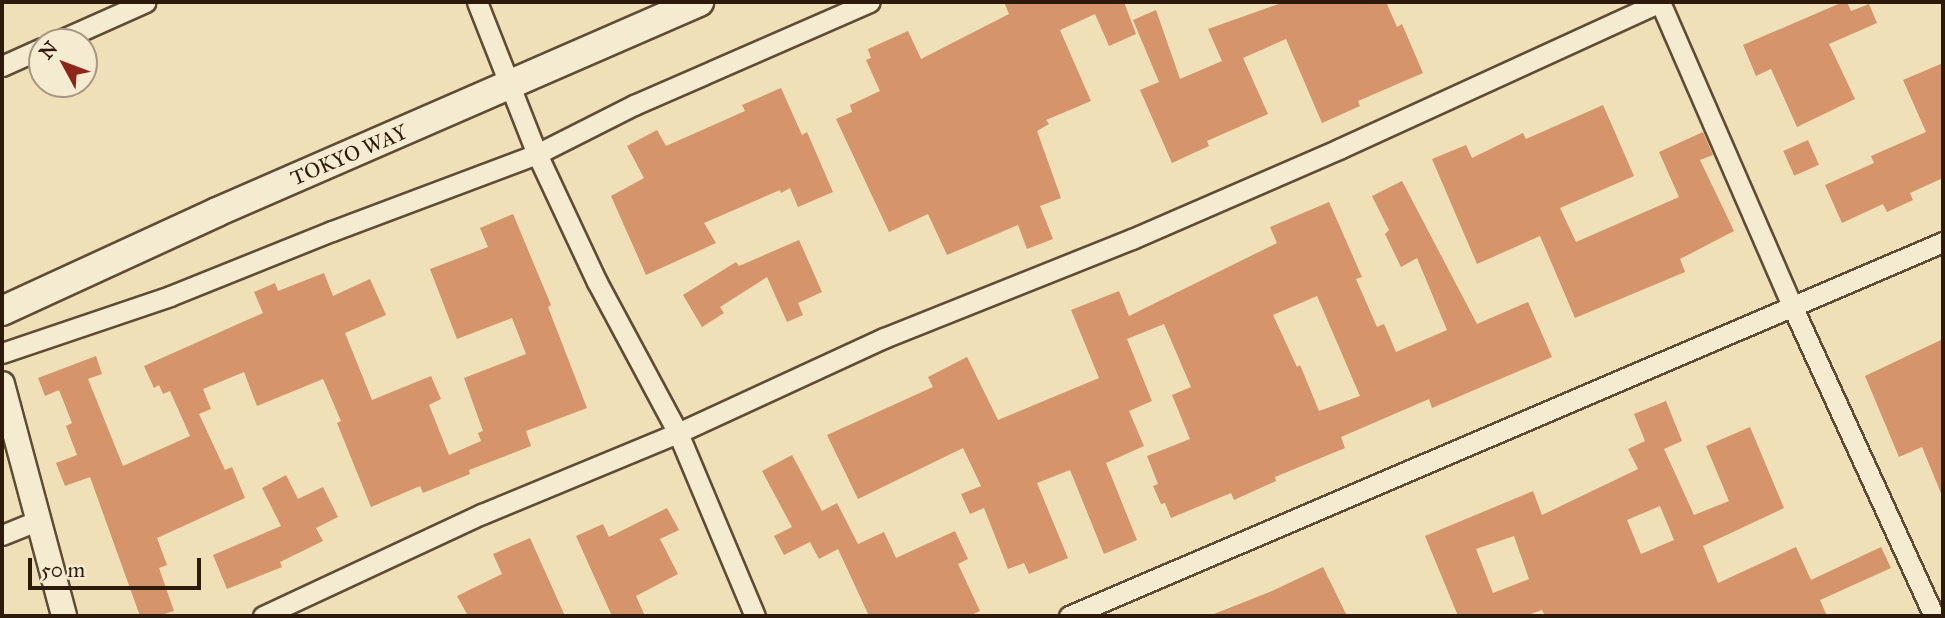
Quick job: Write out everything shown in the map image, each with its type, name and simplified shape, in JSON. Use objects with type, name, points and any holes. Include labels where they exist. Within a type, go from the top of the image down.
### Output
[{"type":"main road","name":"TOKYO WAY","points":[[2,311],[217,212],[699,2]]},
{"type":"street","points":[[88,28],[146,2]]},
{"type":"street","points":[[477,2],[537,154],[597,282],[678,433],[755,616]]},
{"type":"street","points":[[2,353],[170,296],[332,231],[537,154],[634,105],[870,2]]},
{"type":"street","points":[[262,616],[482,514],[678,433],[884,338],[1132,239],[1660,2],[1793,307],[1934,616]]},
{"type":"street","points":[[2,66],[28,54]]},
{"type":"street","points":[[1069,616],[1943,242]]},
{"type":"street","points":[[2,384],[36,521],[64,616]]},
{"type":"street","points":[[2,535],[36,521]]},
{"type":"building","points":[[1004,2],[1124,2],[1136,34],[1109,46],[1095,14],[1060,30],[1091,101],[1046,120],[1049,124],[1037,131],[1061,198],[1040,206],[1053,239],[1027,249],[1018,225],[947,255],[928,214],[889,232],[836,119],[852,112],[850,105],[880,91],[866,60],[871,58],[868,49],[908,31],[921,59],[1009,14]]},
{"type":"building","points":[[1284,2],[1386,2],[1397,27],[1402,24],[1423,73],[1358,101],[1360,106],[1322,123],[1286,39],[1243,58],[1268,114],[1207,141],[1209,146],[1172,163],[1140,90],[1159,82],[1133,20],[1156,10],[1180,79],[1222,61],[1208,29]]},
{"type":"building","points":[[1847,2],[1851,11],[1869,4],[1877,23],[1829,44],[1855,99],[1797,127],[1771,69],[1756,76],[1743,45]]},
{"type":"building","points":[[1943,63],[1943,178],[1910,193],[1913,200],[1887,212],[1883,204],[1842,223],[1825,185],[1874,163],[1871,156],[1926,132],[1903,80]]},
{"type":"building","points":[[781,88],[802,135],[807,132],[833,192],[798,207],[790,188],[781,193],[780,190],[704,223],[716,243],[646,275],[611,196],[644,178],[627,146],[657,130],[666,146],[745,111],[742,105]]},
{"type":"building","points":[[1603,105],[1634,176],[1560,208],[1576,242],[1679,197],[1659,152],[1703,132],[1713,155],[1700,160],[1734,231],[1680,259],[1685,272],[1575,318],[1540,236],[1477,264],[1432,159],[1466,145],[1472,158],[1523,133],[1526,139]]},
{"type":"building","points":[[1808,140],[1819,165],[1794,176],[1783,151]]},
{"type":"building","points":[[1402,181],[1477,324],[1528,302],[1552,357],[1432,408],[1429,399],[1341,437],[1345,448],[1275,477],[1276,481],[1234,500],[1231,493],[1171,518],[1165,503],[1161,504],[1153,486],[1158,484],[1147,456],[1190,439],[1172,395],[1191,387],[1164,324],[1127,339],[1152,401],[1129,411],[1144,446],[1106,463],[1137,540],[1104,554],[1070,470],[1037,483],[1068,558],[1029,574],[1024,563],[1008,569],[984,508],[970,514],[961,494],[981,486],[963,448],[858,499],[827,435],[933,387],[928,377],[967,357],[998,420],[1099,378],[1071,310],[1119,291],[1129,316],[1277,243],[1270,227],[1329,202],[1362,277],[1356,279],[1377,327],[1384,324],[1396,352],[1447,330],[1417,258],[1401,267],[1385,234],[1389,230],[1372,196]],"holes":[[[1317,296],[1360,396],[1319,411],[1300,365],[1297,367],[1273,315]]]},
{"type":"building","points":[[513,214],[551,305],[548,307],[587,408],[526,431],[531,446],[469,470],[470,474],[423,493],[420,486],[371,507],[337,423],[341,421],[323,379],[257,406],[244,372],[203,389],[211,409],[199,414],[225,470],[232,467],[245,498],[157,538],[167,565],[159,568],[174,611],[158,616],[140,616],[90,477],[65,486],[56,463],[77,455],[66,426],[72,423],[59,390],[45,396],[38,378],[96,356],[102,374],[88,379],[123,466],[190,436],[170,391],[163,394],[159,385],[154,388],[144,366],[263,313],[254,292],[275,283],[278,291],[324,273],[333,296],[370,279],[386,315],[345,333],[372,400],[431,376],[441,399],[429,405],[449,455],[481,441],[478,433],[483,431],[464,378],[526,354],[512,318],[457,339],[430,269],[488,247],[480,228]]},
{"type":"building","points":[[799,240],[822,292],[798,303],[803,315],[787,322],[767,277],[720,307],[724,313],[702,327],[683,295],[736,262],[739,266]]},
{"type":"building","points":[[1943,339],[1943,498],[1922,447],[1899,457],[1865,376]]},
{"type":"building","points":[[1666,401],[1682,441],[1664,449],[1694,515],[1729,501],[1706,446],[1750,427],[1784,508],[1703,546],[1718,583],[1796,547],[1811,580],[1881,547],[1891,568],[1820,600],[1827,616],[1545,616],[1542,610],[1525,616],[1458,616],[1425,536],[1533,491],[1542,515],[1638,469],[1628,449],[1645,441],[1634,414]],"holes":[[[1660,506],[1674,540],[1641,554],[1627,520]],[[1514,536],[1529,579],[1493,593],[1476,549]]]},
{"type":"building","points":[[792,455],[822,511],[837,503],[858,544],[884,532],[896,558],[955,531],[968,559],[958,564],[980,611],[969,616],[869,616],[838,549],[819,559],[810,542],[784,555],[774,536],[792,527],[762,471]]},
{"type":"building","points":[[286,475],[298,499],[323,487],[338,517],[316,528],[323,541],[280,562],[282,567],[227,589],[213,555],[281,526],[262,488]]},
{"type":"building","points":[[667,508],[679,530],[660,539],[678,574],[636,596],[645,616],[612,616],[576,536],[603,524],[609,537]]},
{"type":"building","points":[[530,538],[565,616],[468,616],[457,596],[502,574],[493,554]]},
{"type":"building","points":[[1323,567],[1347,616],[1209,616],[1272,591]]}]
